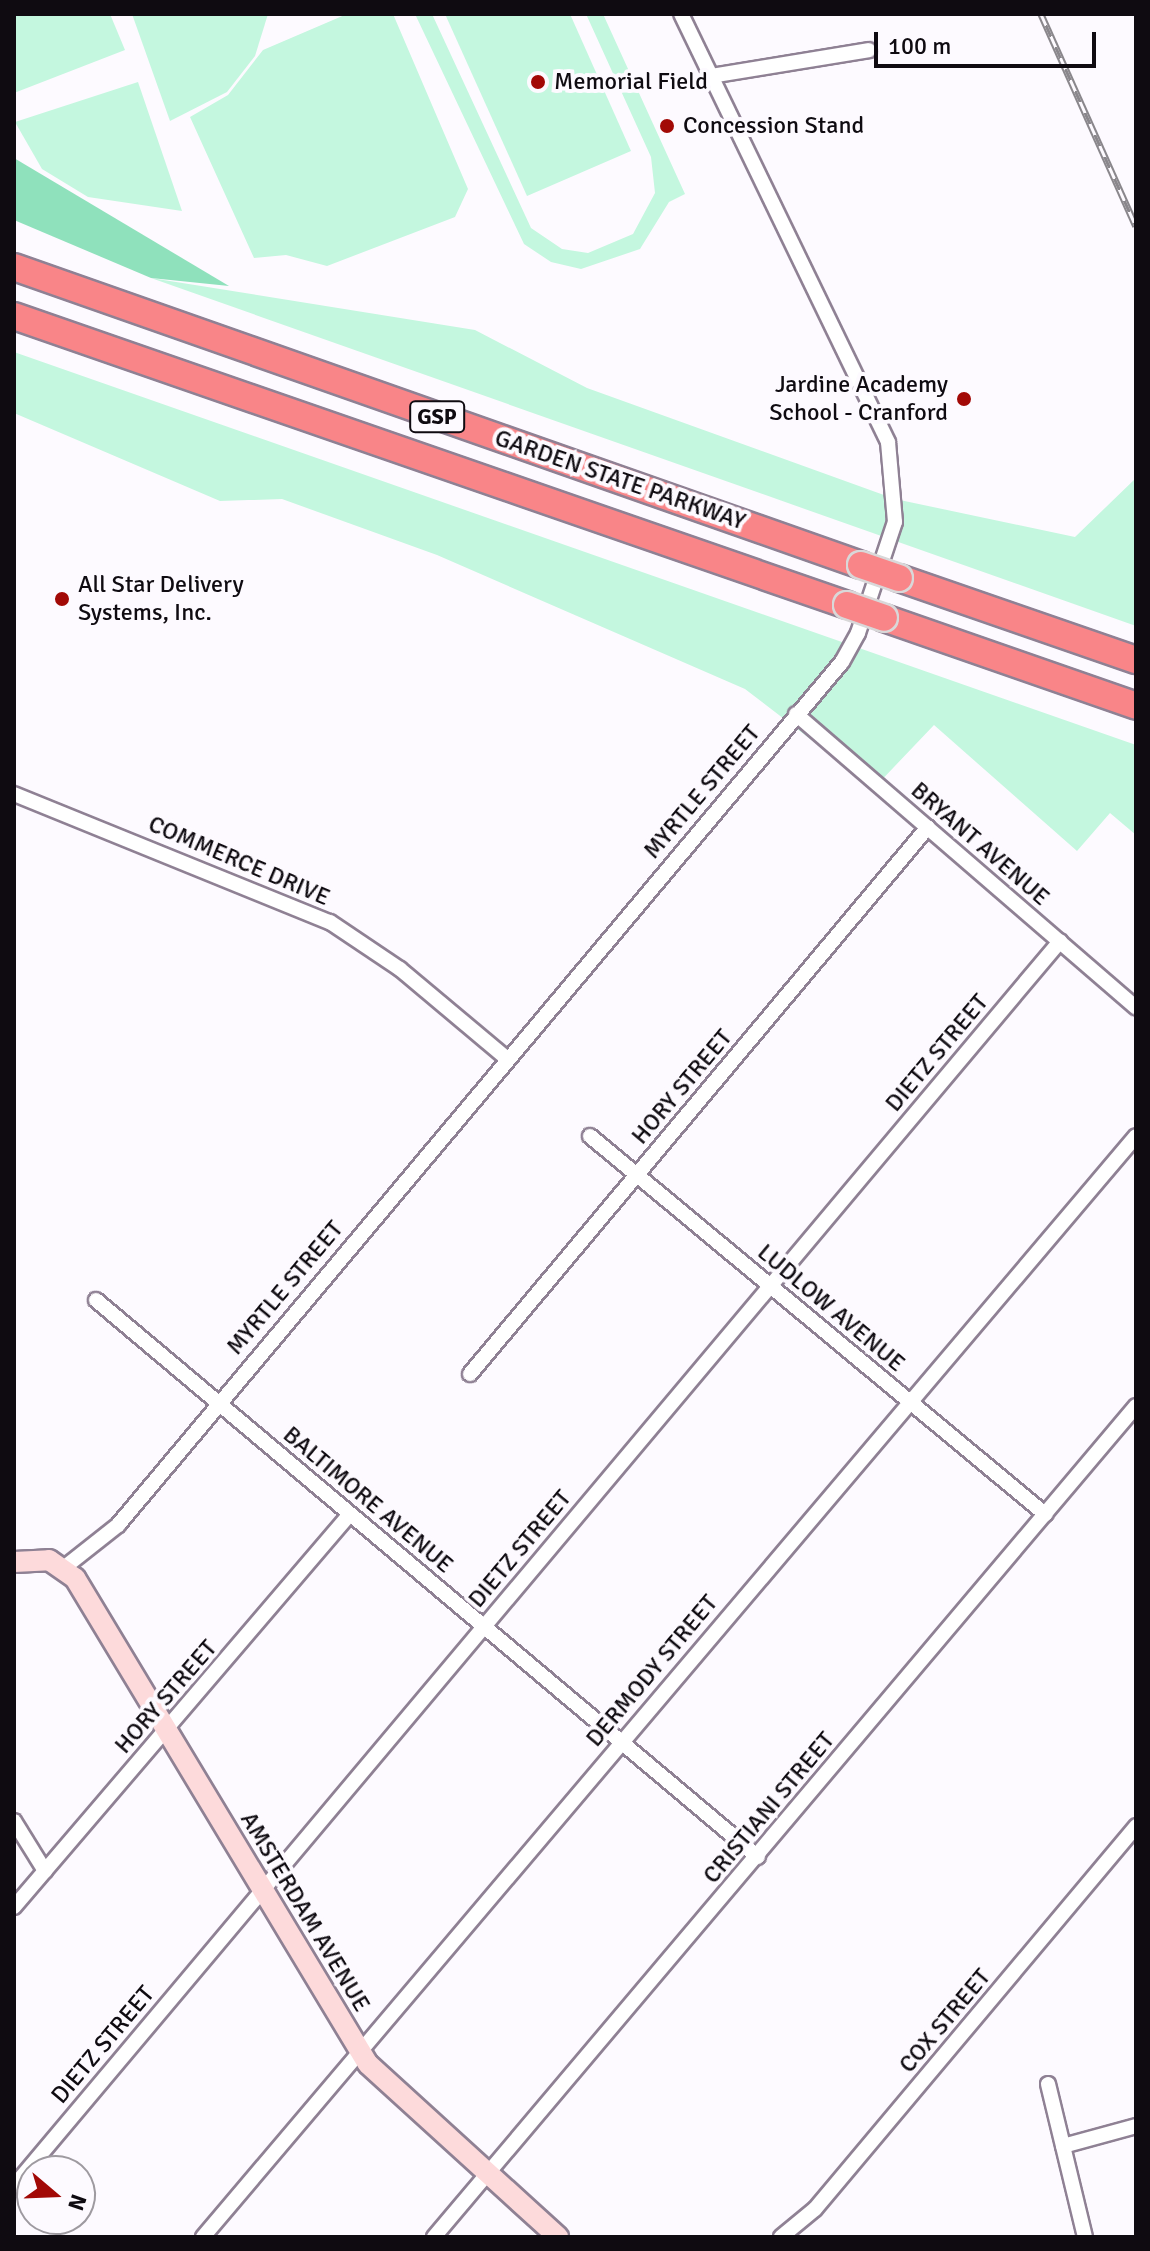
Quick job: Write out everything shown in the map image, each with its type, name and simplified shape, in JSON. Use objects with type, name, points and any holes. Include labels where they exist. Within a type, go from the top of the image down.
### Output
[{"type":"highway","name":"GARDEN STATE PARKWAY","points":[[14,267],[1136,660]]},
{"type":"highway","name":"GARDEN STATE PARKWAY","points":[[14,316],[1136,706]]},
{"type":"main road","points":[[14,1562],[40,1558],[65,1567]]},
{"type":"main road","name":"AMSTERDAM AVENUE","points":[[65,1567],[167,1731],[260,1893],[359,2049],[403,2102],[558,2237]]},
{"type":"street","name":"MYRTLE STREET","points":[[65,1567],[112,1533],[855,642],[894,532],[896,481],[888,442],[681,14]]},
{"type":"street","points":[[711,76],[869,50]]},
{"type":"street","name":"BRYANT AVENUE","points":[[796,714],[1136,1007]]},
{"type":"street","name":"COMMERCE DRIVE","points":[[14,794],[330,922],[400,969],[506,1058]]},
{"type":"street","name":"HORY STREET","points":[[470,1374],[928,827]]},
{"type":"street","name":"DIETZ STREET","points":[[14,2186],[1060,941]]},
{"type":"street","name":"LUDLOW AVENUE","points":[[590,1136],[1045,1514]]},
{"type":"street","name":"DERMODY STREET","points":[[203,2237],[359,2049],[1136,1136]]},
{"type":"street","name":"BALTIMORE AVENUE","points":[[96,1300],[758,1857]]},
{"type":"street","name":"CRISTIANI STREET","points":[[434,2237],[1136,1406]]},
{"type":"street","name":"HORY STREET","points":[[14,1907],[350,1514]]},
{"type":"street","points":[[14,1821],[45,1871]]},
{"type":"street","name":"COX STREET","points":[[781,2237],[815,2209],[1136,1826]]},
{"type":"street","points":[[1048,2084],[1085,2237]]},
{"type":"street","points":[[1063,2146],[1136,2126]]},
{"type":"green space","points":[[14,14],[110,14],[125,50],[14,93]]},
{"type":"green space","points":[[132,14],[268,14],[255,56],[227,92],[170,121]]},
{"type":"green space","points":[[347,14],[393,14],[468,189],[455,217],[327,266],[286,255],[254,258],[190,117],[228,95],[263,50]]},
{"type":"green space","points":[[415,14],[432,14],[531,228],[562,249],[588,253],[633,234],[655,193],[651,157],[586,14],[603,14],[685,194],[669,202],[640,249],[581,269],[551,262],[524,244]]},
{"type":"green space","name":"Memorial Field","points":[[445,14],[570,14],[631,151],[527,196]]},
{"type":"green space","points":[[138,82],[182,211],[88,197],[42,169],[15,122]]},
{"type":"green space","points":[[14,158],[229,286],[151,278],[14,220]]},
{"type":"green space","points":[[151,278],[475,330],[587,388],[895,499],[1075,537],[1136,478],[1136,626]]},
{"type":"green space","points":[[14,352],[1136,745],[1136,835],[1110,813],[1077,851],[934,725],[874,788],[745,689],[437,555],[282,499],[220,501],[14,413]]},
{"type":"railway","points":[[1041,14],[1136,226]]},
{"type":"place","name":"Memorial Field","points":[[538,82]]},
{"type":"place","name":"Concession Stand","points":[[667,126]]},
{"type":"place","name":"Jardine Academy School - Cranford","points":[[964,399]]},
{"type":"place","name":"All Star Delivery Systems, Inc.","points":[[62,599]]}]
